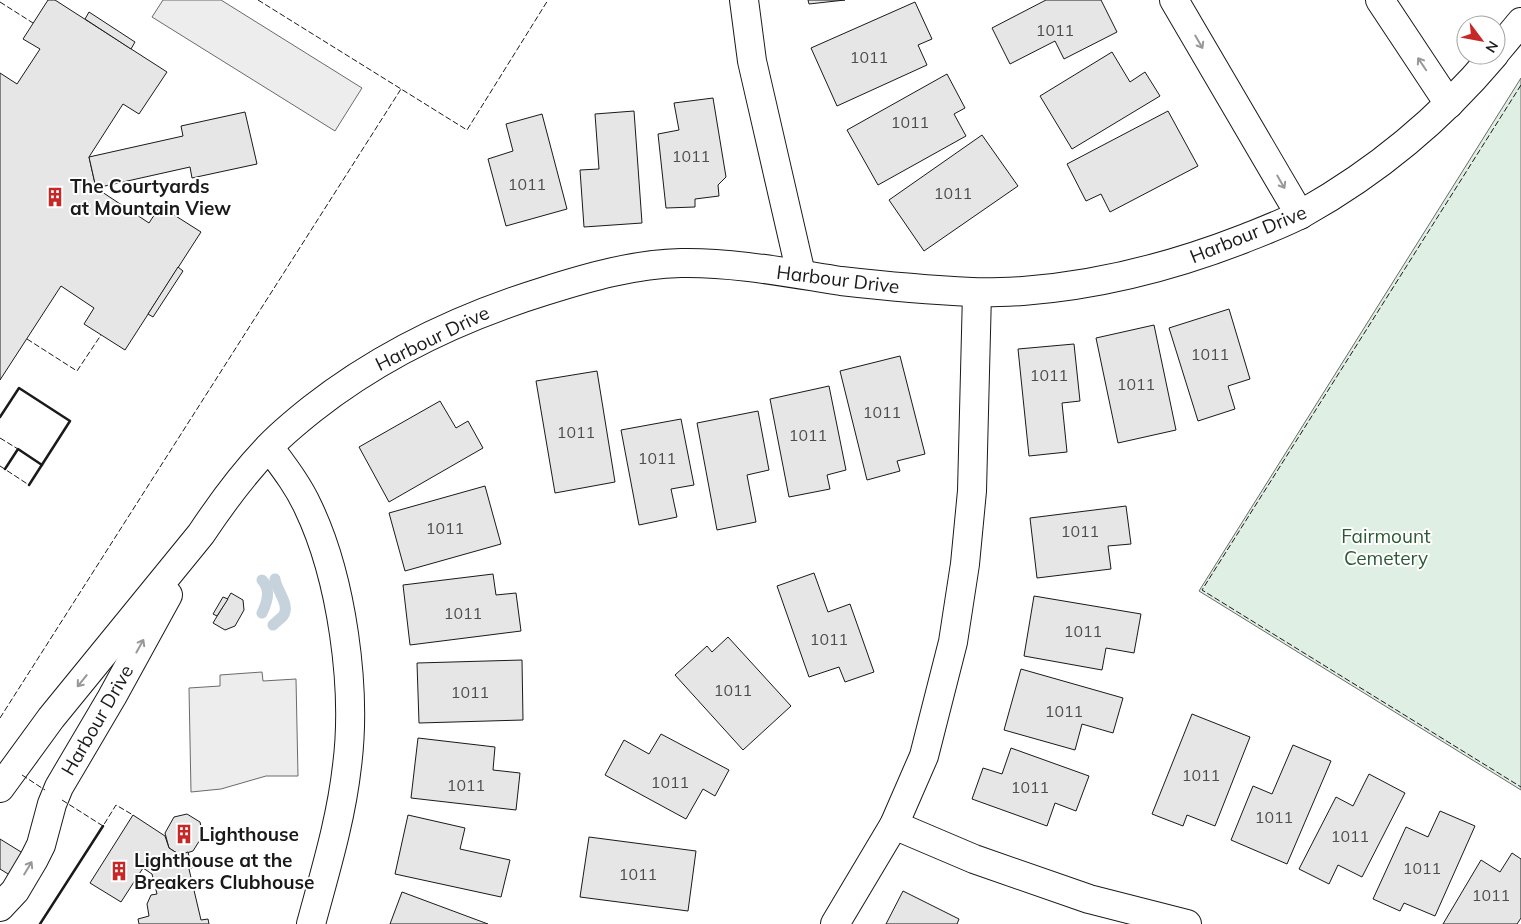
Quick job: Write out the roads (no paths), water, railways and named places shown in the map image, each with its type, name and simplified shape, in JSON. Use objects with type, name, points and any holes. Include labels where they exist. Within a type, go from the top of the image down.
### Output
[{"type":"street","points":[[744,0],[752,61],[801,274]]},
{"type":"street","points":[[1174,0],[1300,215]]},
{"type":"street","points":[[1380,0],[1450,104]]},
{"type":"street","name":"Harbour Drive","points":[[1506,40],[1521,22]]},
{"type":"street","name":"Harbour Drive","points":[[0,788],[51,718],[201,534],[218,509],[269,446],[336,390],[369,368],[446,327],[530,295],[602,275],[668,264],[711,264],[872,284],[977,293],[1054,288],[1106,281],[1210,252],[1300,215],[1371,169],[1450,104],[1485,65]]},
{"type":"street","points":[[835,924],[894,825],[924,756],[953,642],[959,609],[972,491],[977,293]]},
{"type":"street","points":[[269,446],[298,488],[315,523],[332,577],[340,611],[348,672],[350,711],[347,765],[335,835],[311,924]]},
{"type":"street","name":"Harbour Drive","points":[[0,907],[15,891],[34,859],[41,845],[52,804],[59,787],[112,697],[201,534]]},
{"type":"street","points":[[894,825],[974,859],[1070,892],[1187,924]]},
{"type":"waterway","points":[[273,625],[285,612],[284,602],[275,579]]},
{"type":"waterway","points":[[262,580],[267,592],[267,601],[262,613]]},
{"type":"place","name":"The Courtyards at Mountain View","points":[[55,197]]},
{"type":"place","name":"Lighthouse","points":[[184,834]]},
{"type":"place","name":"Lighthouse at the Breakers Clubhouse","points":[[119,871]]},
{"type":"park label","name":"Fairmount Cemetery","points":[[1386,547]]}]
